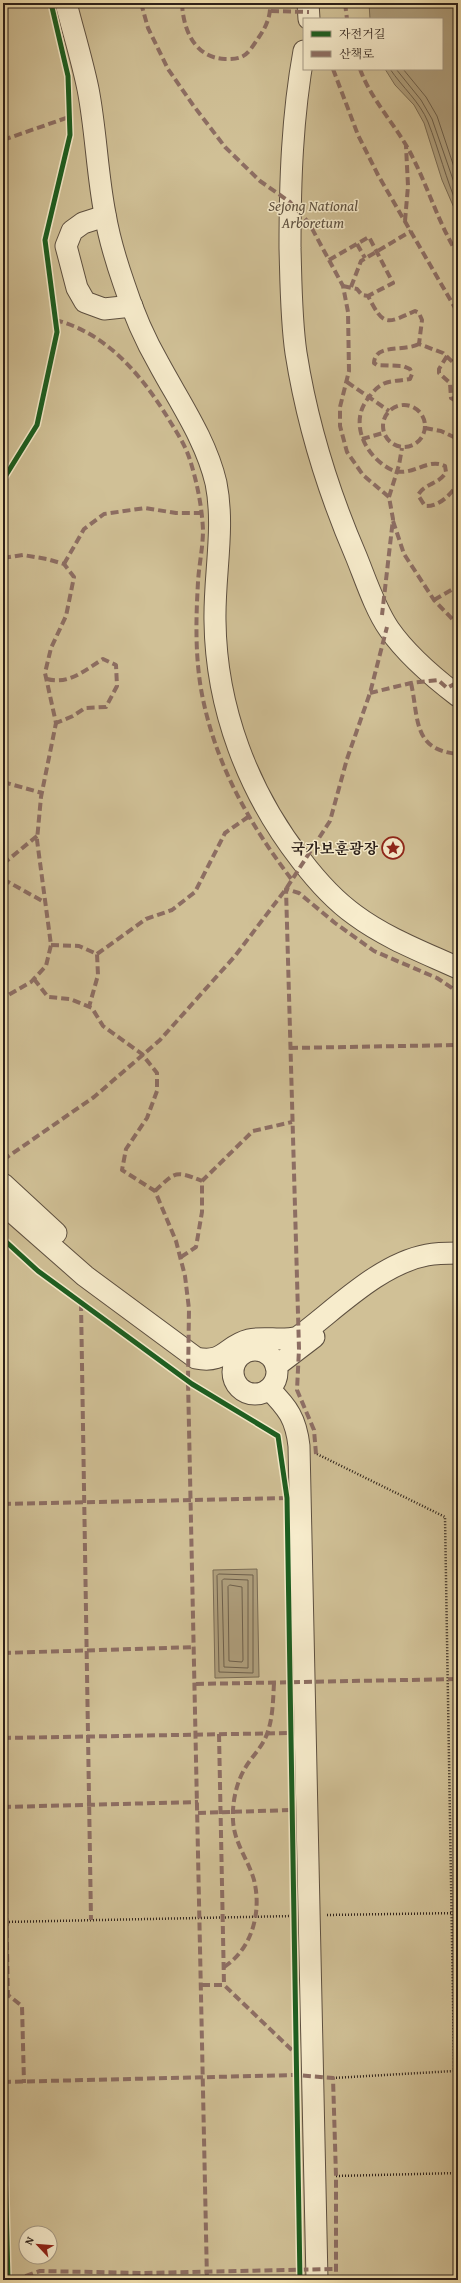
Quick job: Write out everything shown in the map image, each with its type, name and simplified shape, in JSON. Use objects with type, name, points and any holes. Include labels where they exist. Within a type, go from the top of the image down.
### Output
[{"type":"lane","points":[[66,3],[88,88],[105,216],[118,268],[132,306],[158,364],[194,426],[205,450],[216,484],[219,552],[215,622],[222,688],[228,720],[259,798],[278,830],[321,886],[355,915],[400,942],[458,968]]},
{"type":"lane","points":[[308,3],[309,18]]},
{"type":"lane","points":[[303,58],[293,131],[290,187],[291,273],[296,352],[323,474],[350,542],[387,627],[416,660],[458,696]]},
{"type":"lane","points":[[105,216],[83,223],[72,231],[66,246],[77,288],[85,302],[104,309],[132,306]]},
{"type":"lane","points":[[3,1184],[77,1252],[227,1362],[235,1380],[244,1392],[258,1394],[269,1389],[276,1381],[276,1366],[267,1354],[254,1350],[227,1362],[208,1361],[196,1358],[84,1276],[3,1204]]},
{"type":"lane","points":[[227,1362],[234,1347],[248,1340],[266,1338],[285,1341],[298,1337],[382,1273],[402,1263],[427,1255],[458,1253]]},
{"type":"lane","points":[[276,1366],[375,1290],[400,1276],[430,1268],[458,1268]]},
{"type":"lane","points":[[269,1389],[288,1407],[298,1429],[299,1446],[298,1916],[317,2280]]},
{"type":"path","points":[[299,1446],[445,1517],[454,2071],[332,2078]]},
{"type":"path","points":[[6,1922],[458,1913]]},
{"type":"path","points":[[336,2176],[458,2173]]},
{"type":"green space","name":"Sejong National Arboretum","points":[[3,3],[458,3],[458,2280],[3,2280]]},
{"type":"water","points":[[369,3],[458,3],[458,217],[442,180],[424,123],[414,105],[395,85],[386,70],[443,70],[443,18],[370,18]]},
{"type":"water","points":[[257,1569],[259,1677],[215,1678],[213,1570]]},
{"type":"marked path","points":[[141,3],[148,28],[168,69],[193,105],[225,147],[260,181],[290,202],[309,223],[343,286],[348,312],[349,371],[340,407],[340,426],[347,452],[363,475],[389,497],[393,519],[382,615]]},
{"type":"marked path","points":[[182,3],[188,32],[198,48],[206,54],[225,59],[233,59],[244,56],[251,48],[266,25],[270,12],[270,3]]},
{"type":"marked path","points":[[345,3],[347,18]]},
{"type":"marked path","points":[[271,11],[309,12]]},
{"type":"marked path","points":[[333,70],[358,135],[378,175],[458,313]]},
{"type":"marked path","points":[[360,70],[371,92],[413,158],[445,231],[458,255]]},
{"type":"marked path","points":[[3,140],[69,117]]},
{"type":"marked path","points":[[405,221],[408,186],[406,146]]},
{"type":"marked path","points":[[351,287],[361,261],[411,231]]},
{"type":"marked path","points":[[329,260],[369,237],[393,283],[368,296]]},
{"type":"marked path","points":[[357,244],[365,258]]},
{"type":"marked path","points":[[343,286],[357,289],[362,295],[368,296],[378,313],[382,318],[387,320],[392,320],[415,311],[419,313],[422,320],[419,344],[443,353],[458,367]]},
{"type":"marked path","points":[[55,320],[74,326],[92,335],[108,346],[123,360],[149,390],[174,427],[186,450],[193,468],[197,486],[203,530],[197,595],[196,635],[199,676],[207,716],[224,766],[235,790],[261,836],[292,880]]},
{"type":"marked path","points":[[419,344],[406,348],[385,350],[379,353],[376,357],[374,363],[377,365],[403,366],[410,369],[412,374],[410,379],[383,384],[369,397],[363,407],[360,417],[362,438],[374,457],[392,470],[399,472],[413,470],[432,464],[445,466],[446,472],[443,476],[424,488],[418,495],[425,506],[435,505],[444,500],[458,484]]},
{"type":"marked path","points":[[447,356],[439,369],[439,373],[450,383],[451,398],[458,402]]},
{"type":"marked path","points":[[347,382],[389,411]]},
{"type":"marked path","points":[[400,405],[408,405],[416,408],[422,414],[425,426],[422,438],[416,444],[408,447],[400,447],[392,444],[386,438],[383,430],[383,422],[386,414],[392,408],[400,405]]},
{"type":"marked path","points":[[425,428],[441,431],[458,439]]},
{"type":"marked path","points":[[362,439],[383,433]]},
{"type":"marked path","points":[[389,497],[399,465],[402,448]]},
{"type":"marked path","points":[[64,564],[84,529],[104,514],[145,508],[176,513],[201,513]]},
{"type":"marked path","points":[[393,521],[404,554],[434,600],[458,625]]},
{"type":"marked path","points":[[458,531],[458,549]]},
{"type":"marked path","points":[[3,558],[23,555],[47,559],[64,564],[74,577],[66,616],[51,648],[45,673],[56,723],[41,797],[37,840],[51,945],[46,966],[31,982],[3,998]]},
{"type":"marked path","points":[[434,600],[458,586]]},
{"type":"marked path","points":[[3,1160],[94,1097],[160,1040],[235,956],[286,889],[330,821],[347,759],[370,693],[387,627]]},
{"type":"marked path","points":[[47,679],[62,680],[70,678],[83,672],[103,659],[116,665],[117,686],[106,707],[85,708],[73,716],[56,723]]},
{"type":"marked path","points":[[370,693],[411,683],[438,680],[447,688],[458,682]]},
{"type":"marked path","points":[[411,683],[417,720],[425,739],[432,746],[443,751],[458,754]]},
{"type":"marked path","points":[[3,782],[42,793]]},
{"type":"marked path","points":[[97,954],[146,919],[172,910],[195,892],[225,833],[248,817]]},
{"type":"marked path","points":[[3,864],[37,836]]},
{"type":"marked path","points":[[3,879],[44,902]]},
{"type":"marked path","points":[[316,1454],[314,1430],[297,1390],[299,1349],[286,889],[299,893],[335,923],[374,951],[437,978],[458,992]]},
{"type":"marked path","points":[[51,945],[79,946],[97,954],[98,975],[89,1007]]},
{"type":"marked path","points":[[34,979],[48,997],[70,999],[92,1008],[103,1026],[142,1054],[157,1073],[157,1091],[147,1118],[126,1149],[122,1170],[155,1191],[176,1241],[185,1276],[189,1309],[188,1380],[207,2280]]},
{"type":"marked path","points":[[290,1048],[458,1045]]},
{"type":"marked path","points":[[181,1257],[196,1247],[202,1212],[202,1181],[253,1131],[292,1122]]},
{"type":"marked path","points":[[155,1191],[167,1180],[176,1175],[186,1175],[202,1181]]},
{"type":"marked path","points":[[81,1303],[91,1920]]},
{"type":"marked path","points":[[3,1504],[287,1498]]},
{"type":"marked path","points":[[3,1653],[195,1647]]},
{"type":"marked path","points":[[196,1684],[458,1679]]},
{"type":"marked path","points":[[224,1967],[242,1950],[248,1940],[255,1917],[257,1905],[254,1880],[236,1836],[233,1820],[233,1807],[235,1794],[241,1776],[262,1744],[269,1728],[272,1715],[274,1683]]},
{"type":"marked path","points":[[3,1738],[291,1733]]},
{"type":"marked path","points":[[219,1734],[224,1985]]},
{"type":"marked path","points":[[3,1774],[8,1995],[22,2006],[24,2083]]},
{"type":"marked path","points":[[3,1807],[198,1802]]},
{"type":"marked path","points":[[198,1813],[292,1810]]},
{"type":"marked path","points":[[202,1985],[224,1985],[296,2054]]},
{"type":"marked path","points":[[3,2082],[296,2075],[333,2078],[336,2176],[336,2280]]},
{"type":"marked path","points":[[14,2280],[40,2271],[142,2273],[335,2269]]},
{"type":"cycle path","points":[[3,480],[37,425],[57,332],[45,240],[70,135],[68,76],[51,3]]},
{"type":"cycle path","points":[[3,1239],[38,1271],[192,1384],[278,1436],[287,1498],[300,2280]]},
{"type":"cycle path","points":[[3,2089],[8,2280]]},
{"type":"place","name":"국가보훈광장","points":[[393,848]]}]
